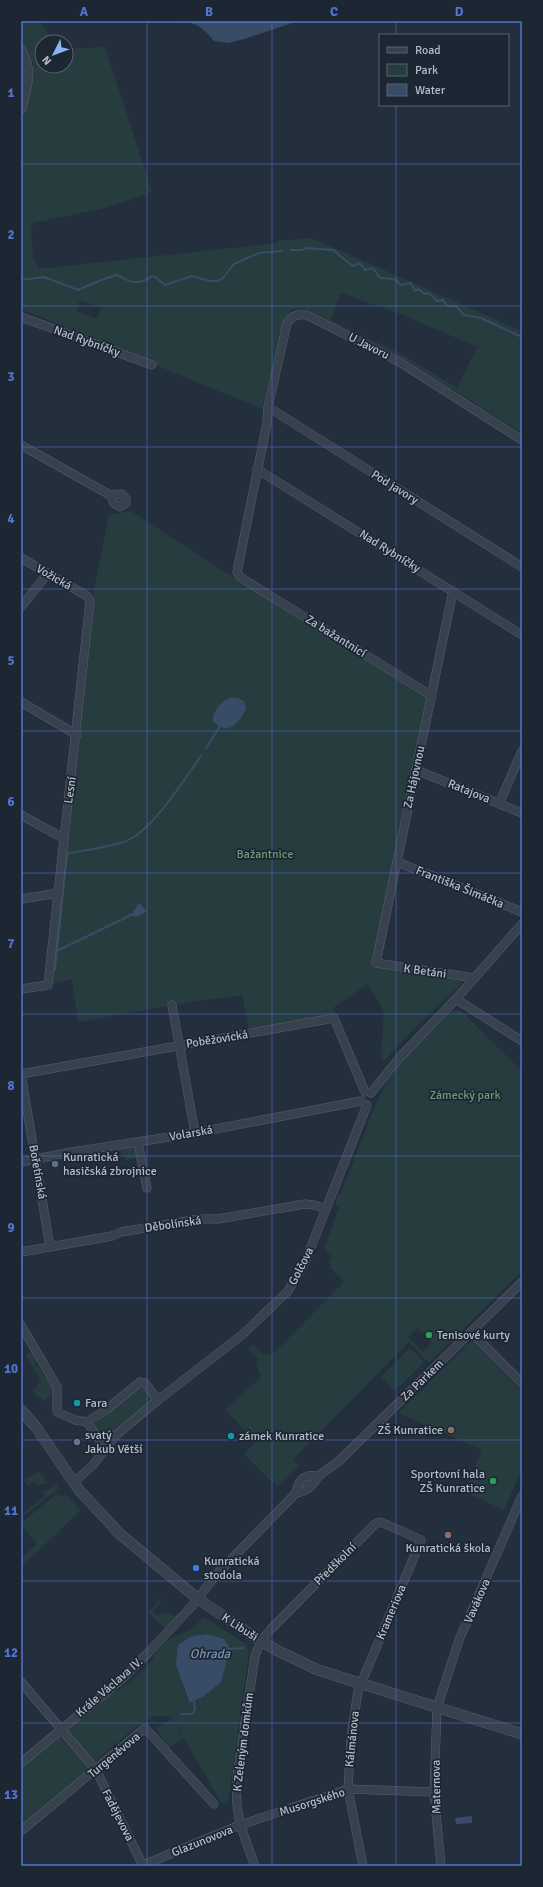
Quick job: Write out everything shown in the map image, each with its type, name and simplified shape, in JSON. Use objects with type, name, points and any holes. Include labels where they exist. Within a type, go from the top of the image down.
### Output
[{"type":"street","points":[[21,51],[27,63],[28,75],[21,108]]},
{"type":"street","name":"U Javoru","points":[[240,577],[237,572],[267,422],[268,407],[287,322],[290,318],[298,314],[307,314],[398,361],[522,440]]},
{"type":"street","name":"Nad Rybníčky","points":[[21,317],[152,365]]},
{"type":"street","name":"Pod javory","points":[[268,407],[522,567]]},
{"type":"street","points":[[21,445],[110,495]]},
{"type":"street","name":"Nad Rybníčky","points":[[257,469],[453,590],[522,635]]},
{"type":"street","name":"Vožická","points":[[21,558],[87,596]]},
{"type":"street","points":[[21,607],[48,573]]},
{"type":"street","name":"Za bažantnicí","points":[[240,577],[432,696]]},
{"type":"street","name":"Za Hájovnou","points":[[376,963],[453,590]]},
{"type":"street","name":"Lesní","points":[[21,989],[48,985],[59,892],[63,838],[77,735],[90,601],[87,596]]},
{"type":"street","points":[[21,702],[77,735]]},
{"type":"street","points":[[499,804],[522,752]]},
{"type":"street","name":"Ratajova","points":[[416,770],[522,813]]},
{"type":"street","points":[[21,814],[63,838]]},
{"type":"street","name":"Františka Šimáčka","points":[[398,862],[522,912]]},
{"type":"street","points":[[21,899],[59,892]]},
{"type":"street","points":[[368,1092],[373,1100],[364,1103],[361,1095],[368,1092],[456,999],[522,924]]},
{"type":"street","name":"K Betáni","points":[[376,963],[474,978]]},
{"type":"street","points":[[456,999],[522,1041]]},
{"type":"street","points":[[172,1005],[194,1133]]},
{"type":"street","name":"Poběžovická","points":[[21,1074],[334,1018],[368,1092]]},
{"type":"street","name":"Bořetínská","points":[[21,1074],[50,1247]]},
{"type":"street","name":"Volarská","points":[[21,1162],[66,1153],[138,1143],[364,1103]]},
{"type":"street","name":"Golčova","points":[[105,1448],[115,1436],[158,1400],[242,1335],[288,1291],[305,1262],[326,1209],[364,1103]]},
{"type":"street","points":[[138,1143],[147,1188]]},
{"type":"street","name":"Děbolínská","points":[[21,1252],[112,1236],[121,1232],[199,1219],[218,1219],[305,1204],[326,1209]]},
{"type":"street","name":"Za Parkem","points":[[296,1493],[302,1492],[313,1486],[318,1476],[339,1461],[522,1282]]},
{"type":"street","points":[[21,1324],[57,1387],[57,1412],[75,1420],[87,1422],[106,1410],[140,1382],[145,1383],[158,1400]]},
{"type":"street","points":[[471,1332],[522,1383]]},
{"type":"street","name":"K Libuši","points":[[24,1412],[120,1534],[195,1603],[297,1661],[318,1670],[522,1734]]},
{"type":"street","points":[[77,1479],[93,1465],[105,1448],[87,1422]]},
{"type":"street","name":"Za Parkem","points":[[195,1603],[216,1575],[296,1493],[299,1482],[304,1477],[311,1475],[318,1476]]},
{"type":"street","name":"Vavákova","points":[[437,1708],[459,1640],[522,1496]]},
{"type":"street","name":"Předškolní","points":[[262,1641],[270,1630],[375,1524],[381,1522],[421,1540]]},
{"type":"street","name":"Krameriova","points":[[360,1684],[421,1540]]},
{"type":"street","name":"Krále Václava IV.","points":[[21,1763],[123,1678],[195,1603]]},
{"type":"street","name":"K Zeleným domkům","points":[[255,1866],[240,1825],[236,1808],[237,1776],[255,1656],[262,1641]]},
{"type":"street","name":"Fadějevova","points":[[21,1682],[96,1770],[143,1866]]},
{"type":"street","name":"Kálmánova","points":[[360,1684],[351,1737],[348,1789],[363,1866]]},
{"type":"street","name":"Maternova","points":[[437,1708],[434,1792],[441,1866]]},
{"type":"street","name":"Turgeněvova","points":[[21,1831],[145,1728],[214,1804]]},
{"type":"street","name":"Musorgského","points":[[240,1825],[348,1789],[434,1792]]},
{"type":"street","name":"Glazunovova","points":[[143,1866],[240,1825]]},
{"type":"green space","points":[[21,21],[40,21],[49,34],[34,34],[34,74],[74,74],[74,49],[105,47],[152,191],[145,195],[101,209],[33,223],[31,228],[33,259],[38,265],[38,269],[277,243],[277,241],[307,238],[314,239],[522,331],[522,433],[400,356],[306,309],[292,310],[285,317],[262,409],[21,309],[21,123],[33,63],[21,42]],"holes":[[[341,293],[406,316],[477,347],[457,388],[403,355],[331,320]],[[80,300],[101,308],[98,319],[76,311]]]},
{"type":"green space","name":"Bažantnice","points":[[131,511],[234,578],[240,577],[432,696],[375,966],[460,981],[461,984],[415,1028],[384,1061],[381,1059],[384,1012],[368,984],[334,1007],[334,1018],[250,1034],[242,995],[172,1005],[78,1022],[72,979],[48,985],[77,735],[81,719],[91,603],[109,515]]},
{"type":"green space","name":"Zámecký park","points":[[460,1010],[522,1071],[522,1271],[429,1363],[409,1342],[293,1459],[299,1466],[277,1487],[244,1454],[256,1442],[225,1410],[261,1377],[256,1363],[258,1360],[248,1349],[253,1344],[264,1355],[274,1353],[344,1282],[330,1267],[332,1265],[329,1262],[332,1257],[324,1249],[339,1207],[335,1205],[338,1193],[341,1194],[376,1103],[388,1080],[407,1054],[448,1014],[453,1011]],"holes":[[[418,1328],[432,1342],[423,1352],[408,1337]]]},
{"type":"green space","points":[[134,1147],[136,1158],[126,1160],[118,1150]]},
{"type":"green space","points":[[472,1340],[522,1391],[522,1469],[504,1510],[465,1492],[482,1450],[398,1413]]},
{"type":"green space","points":[[410,1348],[424,1362],[395,1391],[381,1377]]},
{"type":"green space","points":[[34,1350],[39,1359],[34,1362],[37,1367],[40,1366],[43,1376],[48,1374],[53,1388],[53,1394],[43,1401],[32,1391],[41,1381],[25,1355]]},
{"type":"green space","points":[[143,1388],[152,1400],[106,1438],[102,1437],[94,1425],[138,1389]]},
{"type":"green space","points":[[40,1472],[48,1483],[38,1485],[34,1481],[28,1486],[24,1480]]},
{"type":"green space","points":[[58,1483],[57,1490],[21,1518],[21,1515],[45,1496],[42,1491],[50,1489]]},
{"type":"green space","points":[[56,1495],[68,1496],[80,1511],[21,1567],[21,1558],[37,1544],[21,1525],[21,1523]]},
{"type":"green space","points":[[160,1598],[162,1600],[153,1612],[158,1616],[162,1612],[166,1615],[168,1613],[175,1617],[165,1628],[148,1613]]},
{"type":"green space","points":[[204,1617],[246,1644],[249,1652],[228,1803],[222,1804],[171,1716],[154,1716],[137,1726],[94,1762],[66,1730],[109,1694],[118,1691],[135,1678],[152,1661],[155,1653],[166,1641],[192,1629]],"holes":[[[207,1634],[230,1649],[221,1682],[184,1689],[186,1640],[192,1636]]]},
{"type":"green space","points":[[172,1719],[183,1738],[168,1748],[156,1728]]},
{"type":"green space","points":[[59,1736],[90,1769],[21,1827],[21,1768]]},
{"type":"water","points":[[170,21],[298,21],[229,43],[214,41],[204,30],[195,24]]},
{"type":"water","points":[[230,698],[237,698],[244,701],[246,709],[236,723],[228,728],[224,728],[218,726],[213,721],[213,717],[218,707]]},
{"type":"water","points":[[139,903],[147,911],[137,917],[131,915]]},
{"type":"water","name":"Ohrada","points":[[207,1634],[224,1639],[230,1649],[221,1682],[204,1696],[190,1703],[176,1665],[178,1645],[192,1636]]},
{"type":"water","points":[[472,1816],[472,1823],[456,1824],[455,1818]]},
{"type":"waterway","points":[[291,250],[302,250],[306,248],[334,250],[353,266],[360,263],[365,270],[373,268],[380,278],[395,279],[401,285],[411,283],[415,291],[419,289],[424,294],[429,293],[437,301],[443,300],[447,306],[456,306],[464,315],[481,318],[522,337]]},
{"type":"waterway","points":[[21,280],[44,277],[78,290],[116,275],[135,282],[139,282],[154,276],[165,285],[192,276],[209,281],[217,281],[222,279],[234,264],[259,253],[282,251]]},
{"type":"waterway","points":[[206,748],[220,726]]},
{"type":"waterway","points":[[65,854],[111,845],[126,841],[136,836],[167,804],[201,756]]},
{"type":"waterway","points":[[55,970],[67,854]]},
{"type":"waterway","points":[[57,951],[133,914]]},
{"type":"waterway","points":[[230,1649],[243,1648]]},
{"type":"waterway","points":[[181,1714],[192,1714],[195,1710],[194,1702]]},
{"type":"place","name":"Kunratická hasičská zbrojnice","points":[[55,1164]]},
{"type":"place","name":"Tenisové kurty","points":[[429,1335]]},
{"type":"place","name":"Fara","points":[[77,1403]]},
{"type":"place","name":"ZŠ Kunratice","points":[[451,1430]]},
{"type":"place","name":"zámek Kunratice","points":[[231,1436]]},
{"type":"place","name":"svatý Jakub Větší","points":[[77,1442]]},
{"type":"place","name":"Sportovní hala ZŠ Kunratice","points":[[493,1481]]},
{"type":"place","name":"Kunratická škola","points":[[448,1535]]},
{"type":"place","name":"Kunratická stodola","points":[[196,1568]]}]
